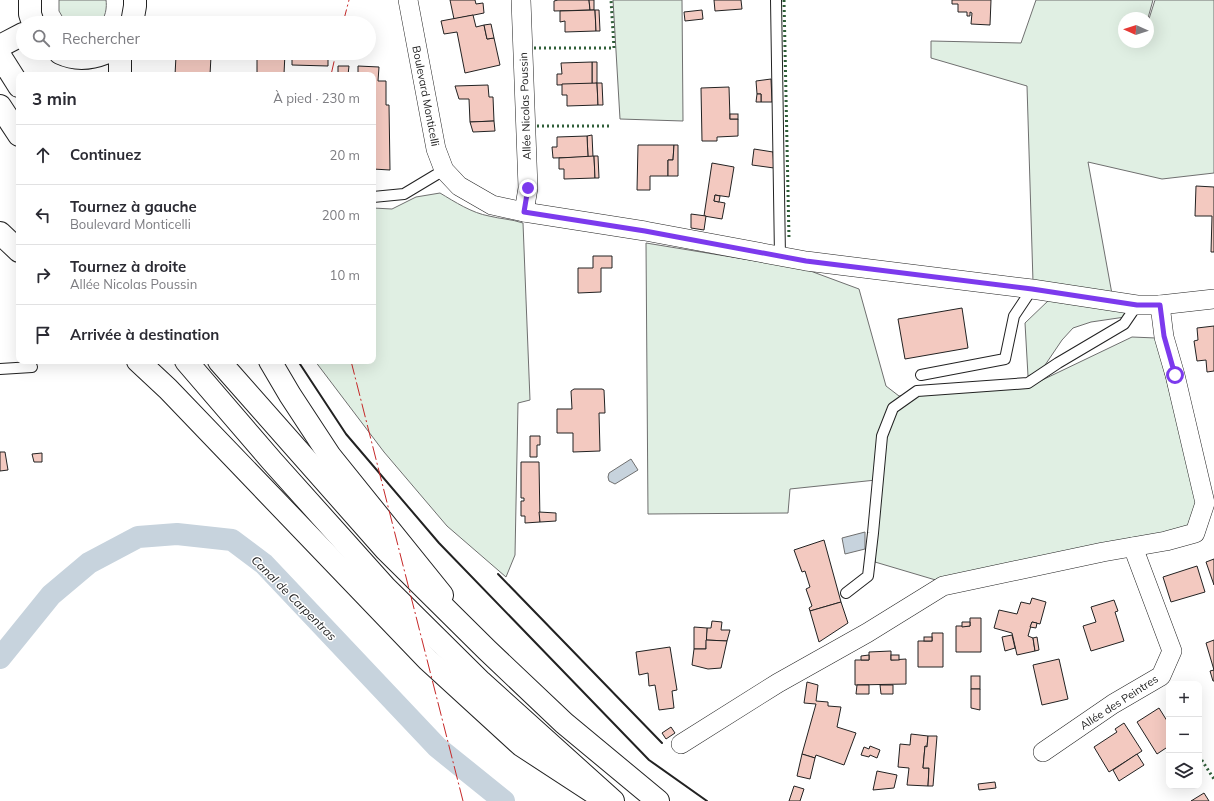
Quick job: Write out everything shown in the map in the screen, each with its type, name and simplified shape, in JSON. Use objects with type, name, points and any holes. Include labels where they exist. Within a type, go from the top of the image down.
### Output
[{"type":"main road","points":[[29,16],[30,0]]},
{"type":"main road","points":[[0,46],[16,36]]},
{"type":"main road","points":[[0,56],[16,81]]},
{"type":"main road","points":[[120,60],[120,72]]},
{"type":"main road","points":[[0,106],[16,130]]},
{"type":"main road","points":[[0,233],[16,247]]},
{"type":"main road","points":[[141,364],[168,389],[428,660],[521,745],[608,801]]},
{"type":"main road","points":[[189,364],[272,461],[385,587],[481,682],[613,801]]},
{"type":"main road","points":[[223,364],[386,550],[487,650],[564,723],[658,801]]},
{"type":"main road","points":[[272,364],[330,456],[487,650]]},
{"type":"street","name":"Boulevard Monticelli","points":[[408,0],[436,149],[444,170],[459,186],[492,205],[524,212],[645,231],[806,261],[1032,289],[1137,305],[1160,305],[1214,299]]},
{"type":"street","name":"Allée Nicolas Poussin","points":[[521,0],[528,188],[524,212]]},
{"type":"street","points":[[681,744],[778,683],[867,633],[943,586],[1166,541],[1195,532],[1205,503],[1175,375],[1164,336],[1160,305]]},
{"type":"street","name":"Allée des Peintres","points":[[1043,752],[1113,704],[1166,680],[1172,651],[1133,547]]},
{"type":"lane","points":[[776,0],[780,256]]},
{"type":"lane","points":[[376,197],[404,194],[444,170]]},
{"type":"lane","points":[[921,375],[1005,359],[1014,316],[1032,289]]},
{"type":"lane","points":[[846,593],[868,576],[874,532],[882,436],[893,408],[917,391],[1028,383],[1058,363],[1124,324],[1137,305]]},
{"type":"lane","points":[[0,369],[32,367]]},
{"type":"green space","points":[[59,0],[106,0],[104,16],[62,16],[59,11]]},
{"type":"green space","points":[[613,0],[682,0],[683,121],[620,119]]},
{"type":"green space","points":[[1036,0],[1153,0],[1150,12],[1118,12],[1118,48],[1154,48],[1154,12],[1151,12],[1155,0],[1214,0],[1214,173],[1162,179],[1088,162],[1112,294],[1033,282],[1027,86],[931,58],[931,41],[1021,43]]},
{"type":"green space","points":[[440,193],[464,207],[483,215],[523,223],[530,400],[518,403],[515,555],[506,577],[447,526],[384,452],[317,364],[376,364],[376,208],[392,209],[416,197]]},
{"type":"green space","points":[[646,243],[805,269],[859,289],[886,386],[899,396],[982,391],[1036,383],[1132,337],[1156,338],[1198,504],[1192,528],[939,581],[875,562],[876,480],[790,489],[788,513],[648,514]]},
{"type":"green space","points":[[1050,299],[1081,300],[1128,313],[1125,317],[1091,322],[1073,328],[1062,340],[1041,371],[1028,376],[1025,323]]},
{"type":"shaded area","points":[[631,459],[638,470],[615,484],[609,481],[609,473]]},
{"type":"shaded area","points":[[865,532],[865,549],[845,554],[842,538]]},
{"type":"building","points":[[450,0],[475,0],[476,4],[483,3],[484,13],[454,19]]},
{"type":"building","points":[[589,0],[590,10],[554,11],[554,1]]},
{"type":"building","points":[[589,0],[594,0],[594,10],[590,10]]},
{"type":"building","points":[[714,0],[741,0],[742,9],[715,11]]},
{"type":"building","points":[[952,0],[991,0],[990,25],[971,24],[972,13],[970,12],[970,16],[967,16],[967,12],[958,12],[958,4],[952,4]]},
{"type":"building","points":[[595,10],[596,31],[565,32],[565,21],[560,22],[560,11]]},
{"type":"building","points":[[595,10],[599,10],[600,31],[596,31]]},
{"type":"building","points":[[702,10],[703,19],[685,21],[684,12]]},
{"type":"building","points":[[473,15],[476,27],[484,25],[487,39],[494,38],[500,65],[465,73],[457,32],[444,34],[441,21]]},
{"type":"building","points":[[491,24],[494,38],[487,39],[484,25]]},
{"type":"building","points":[[176,60],[211,60],[210,72],[175,72]]},
{"type":"building","points":[[257,60],[285,60],[284,72],[257,72]]},
{"type":"building","points":[[292,60],[328,60],[328,66],[292,65]]},
{"type":"building","points":[[592,62],[597,62],[597,83],[592,84]]},
{"type":"building","points":[[592,62],[592,84],[557,85],[557,74],[562,74],[561,63]]},
{"type":"building","points":[[338,66],[349,66],[348,72],[338,72]]},
{"type":"building","points":[[358,66],[379,67],[378,81],[386,81],[386,105],[389,105],[390,170],[376,169],[376,72],[358,72]]},
{"type":"building","points":[[771,79],[772,102],[761,102],[761,94],[757,94],[756,81]]},
{"type":"building","points":[[597,83],[598,105],[567,106],[567,95],[562,95],[562,84]]},
{"type":"building","points":[[597,83],[602,83],[603,105],[598,105]]},
{"type":"building","points":[[488,85],[489,97],[493,97],[494,121],[470,122],[469,99],[459,99],[455,86]]},
{"type":"building","points":[[729,87],[730,119],[738,119],[738,136],[717,137],[717,141],[702,141],[701,88]]},
{"type":"building","points":[[757,94],[761,94],[761,102],[756,102]]},
{"type":"building","points":[[730,114],[738,114],[738,119],[730,119]]},
{"type":"building","points":[[494,121],[495,131],[473,132],[470,122]]},
{"type":"building","points":[[592,135],[593,157],[588,157],[587,136]]},
{"type":"building","points":[[587,136],[588,157],[553,158],[552,147],[557,147],[557,137]]},
{"type":"building","points":[[638,145],[674,145],[673,160],[668,160],[668,176],[650,176],[650,190],[637,190]]},
{"type":"building","points":[[674,145],[678,145],[678,176],[668,176],[668,160],[673,160]]},
{"type":"building","points":[[754,149],[773,152],[774,168],[752,165]]},
{"type":"building","points":[[594,156],[595,178],[564,179],[564,169],[559,169],[559,158]]},
{"type":"building","points":[[594,156],[598,156],[599,178],[595,178]]},
{"type":"building","points":[[712,163],[734,167],[729,197],[715,195],[714,201],[725,203],[722,219],[704,216]]},
{"type":"building","points":[[1196,186],[1214,187],[1214,252],[1211,252],[1212,216],[1195,216]]},
{"type":"building","points":[[715,195],[720,196],[719,202],[714,201]]},
{"type":"building","points":[[691,214],[706,216],[704,230],[691,228]]},
{"type":"building","points":[[593,256],[612,256],[612,268],[601,268],[601,292],[578,293],[578,268],[593,268]]},
{"type":"building","points":[[962,308],[968,348],[905,359],[898,319]]},
{"type":"building","points":[[1214,326],[1214,371],[1207,372],[1206,360],[1197,361],[1194,341],[1198,340],[1197,328]]},
{"type":"building","points":[[574,389],[604,390],[605,413],[599,413],[600,451],[573,452],[573,433],[557,433],[557,409],[572,409],[571,391]]},
{"type":"building","points":[[530,436],[540,436],[540,445],[537,445],[537,457],[530,457]]},
{"type":"building","points":[[0,452],[5,452],[8,470],[0,471]]},
{"type":"building","points":[[42,453],[42,462],[34,462],[32,454]]},
{"type":"building","points":[[521,462],[539,462],[540,522],[525,523],[525,516],[521,516],[521,501],[524,501],[524,498],[521,498]]},
{"type":"building","points":[[539,512],[556,513],[556,521],[540,522]]},
{"type":"building","points":[[824,540],[841,602],[810,611],[809,608],[812,606],[806,589],[810,587],[805,571],[802,572],[794,550]]},
{"type":"building","points":[[1214,559],[1214,585],[1206,562]]},
{"type":"building","points":[[1197,566],[1205,592],[1171,602],[1163,577]]},
{"type":"building","points":[[1032,598],[1046,602],[1040,624],[1032,622],[1028,636],[1033,638],[1035,651],[1017,655],[1012,633],[994,628],[999,610],[1017,614],[1021,602],[1030,604]]},
{"type":"building","points":[[1114,600],[1118,611],[1115,612],[1124,641],[1091,651],[1083,626],[1096,622],[1091,607]]},
{"type":"building","points":[[841,602],[848,623],[819,642],[810,611]]},
{"type":"building","points":[[970,618],[981,618],[981,652],[956,652],[956,626],[970,626]]},
{"type":"building","points":[[712,621],[722,622],[721,630],[730,630],[727,641],[706,640],[707,628],[711,628]]},
{"type":"building","points":[[962,622],[970,622],[970,626],[962,627]]},
{"type":"building","points":[[1032,622],[1037,623],[1036,628],[1030,627]]},
{"type":"building","points":[[694,627],[707,628],[706,649],[694,649]]},
{"type":"building","points":[[932,633],[943,633],[943,667],[918,667],[918,641],[932,641]]},
{"type":"building","points":[[1012,635],[1015,648],[1005,651],[1002,637]]},
{"type":"building","points":[[924,637],[932,637],[932,641],[924,641]]},
{"type":"building","points":[[1037,637],[1039,650],[1035,651],[1033,638]]},
{"type":"building","points":[[706,640],[727,641],[721,668],[708,669],[692,665],[694,649],[706,649]]},
{"type":"building","points":[[1214,640],[1214,670],[1206,643]]},
{"type":"building","points":[[670,647],[677,690],[672,691],[674,708],[659,710],[655,685],[649,686],[648,673],[639,675],[636,652]]},
{"type":"building","points":[[891,651],[891,660],[906,659],[906,684],[855,685],[855,660],[869,660],[869,652]]},
{"type":"building","points":[[869,655],[869,660],[861,660],[861,656]]},
{"type":"building","points":[[891,655],[899,655],[899,660],[891,660]]},
{"type":"building","points":[[1059,659],[1068,699],[1042,705],[1033,665]]},
{"type":"building","points":[[1214,670],[1214,681],[1213,681],[1210,671]]},
{"type":"building","points":[[971,676],[980,676],[980,689],[971,689]]},
{"type":"building","points":[[807,682],[818,685],[816,701],[828,702],[828,706],[841,707],[837,727],[856,733],[844,765],[816,755],[815,758],[802,754],[816,704],[804,703]]},
{"type":"building","points":[[857,685],[869,685],[869,694],[856,694]]},
{"type":"building","points":[[880,685],[893,685],[893,694],[881,694]]},
{"type":"building","points":[[971,689],[980,689],[980,710],[971,708]]},
{"type":"building","points":[[1159,708],[1166,719],[1166,748],[1157,754],[1137,722]]},
{"type":"building","points":[[1124,723],[1142,751],[1109,772],[1094,747],[1117,732],[1115,729]]},
{"type":"building","points":[[671,727],[675,733],[666,739],[662,733]]},
{"type":"building","points":[[911,734],[928,736],[927,747],[925,746],[923,768],[929,768],[928,786],[907,785],[909,768],[898,767],[900,744],[910,745]]},
{"type":"building","points":[[928,736],[937,736],[933,786],[928,786],[929,768],[923,768],[925,746],[927,747]]},
{"type":"building","points":[[870,746],[880,750],[877,758],[870,755],[869,757],[861,755],[864,747],[869,749]]},
{"type":"building","points":[[802,754],[815,758],[810,779],[797,776]]},
{"type":"building","points":[[1137,754],[1144,765],[1119,781],[1113,770]]},
{"type":"building","points":[[877,771],[897,775],[894,788],[873,790]]},
{"type":"building","points":[[995,782],[996,788],[979,790],[978,784]]},
{"type":"building","points":[[794,786],[804,789],[800,801],[789,801]]},
{"type":"building","points":[[1204,793],[1209,801],[1191,801]]},
{"type":"waterway","name":"Canal de Carpentras","points":[[0,658],[51,595],[89,563],[138,537],[177,534],[232,540],[264,564],[437,747],[504,801]]},
{"type":"hedge","points":[[534,48],[614,48],[611,0]]},
{"type":"hedge","points":[[784,0],[789,239]]},
{"type":"hedge","points":[[537,126],[612,126]]},
{"type":"hedge","points":[[1202,761],[1214,779]]},
{"type":"wall","points":[[300,364],[346,434],[439,543],[649,760],[707,801]]},
{"type":"wall","points":[[498,574],[662,743]]},
{"type":"power","points":[[345,16],[349,0]]},
{"type":"power","points":[[332,72],[334,60]]},
{"type":"power","points":[[352,364],[463,801]]},
{"type":"route","points":[[528,188],[524,212],[645,231],[806,261],[1032,289],[1137,305],[1160,305],[1164,336],[1175,375]]}]
